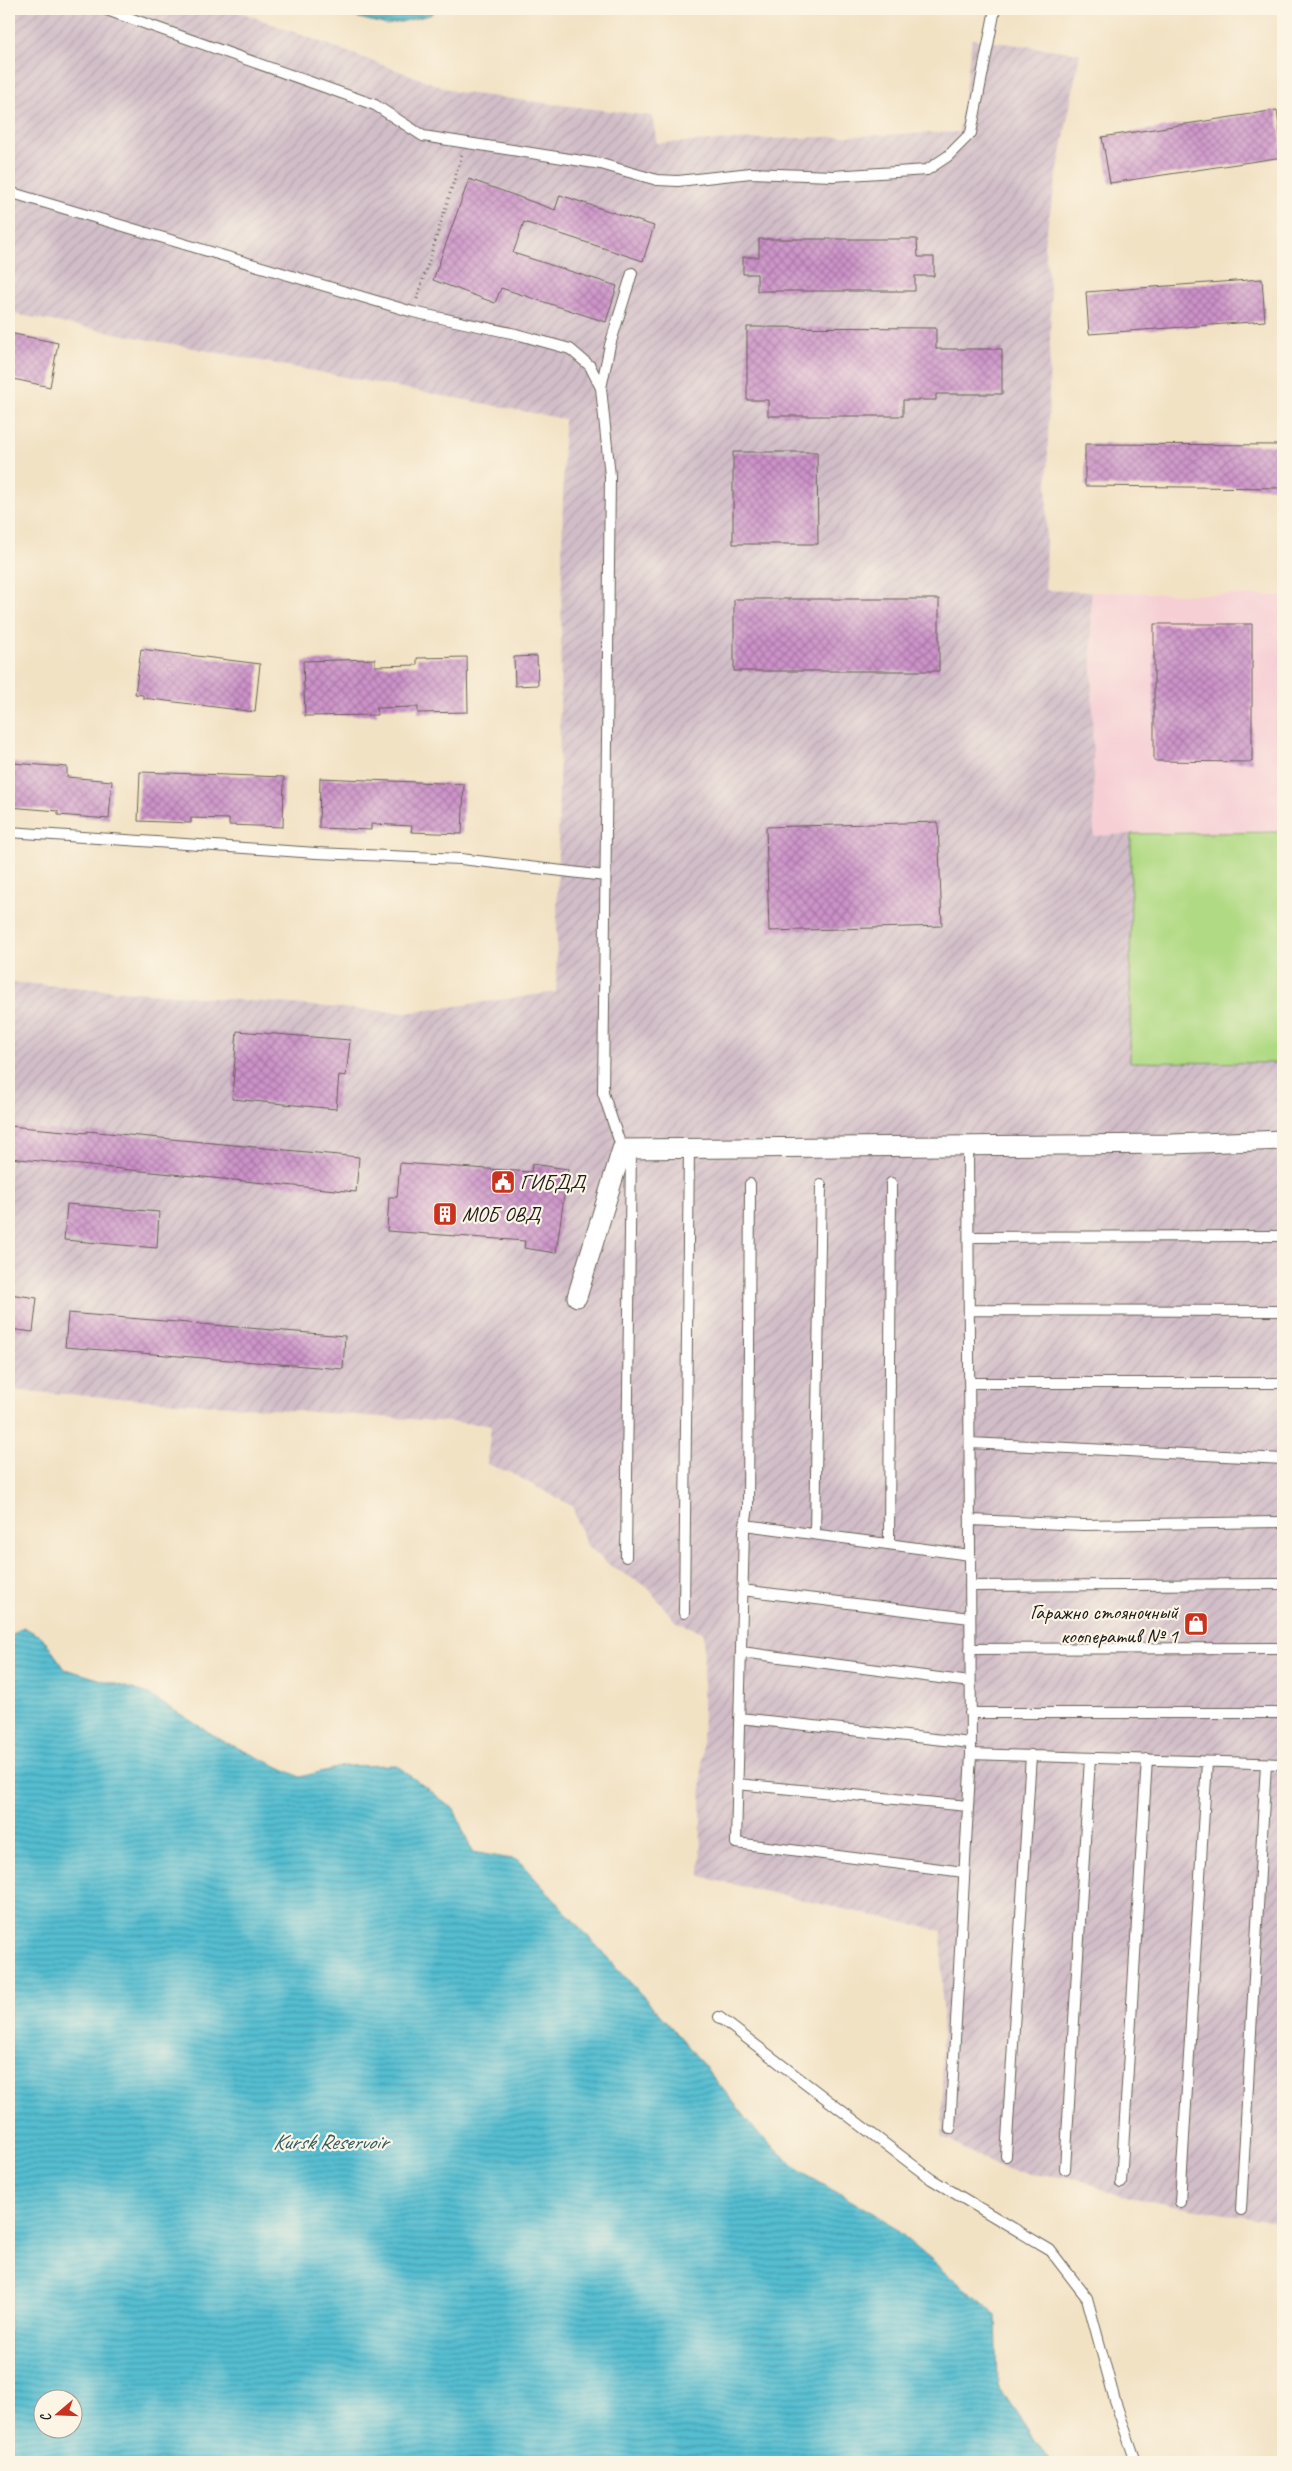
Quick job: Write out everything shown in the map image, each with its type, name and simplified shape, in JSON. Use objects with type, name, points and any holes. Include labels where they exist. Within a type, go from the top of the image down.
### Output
[{"type":"street","points":[[577,1297],[626,1149],[968,1146],[1283,1140]]},
{"type":"lane","points":[[104,9],[375,105],[423,136],[601,164],[657,180],[751,173],[833,176],[927,170],[948,156],[971,133],[995,9]]},
{"type":"lane","points":[[9,192],[413,312],[516,334],[570,349],[590,366],[601,388]]},
{"type":"lane","points":[[626,1557],[626,1149],[603,1093],[610,476],[601,388],[610,345],[632,273]]},
{"type":"lane","points":[[9,832],[316,853],[461,859],[605,876]]},
{"type":"lane","points":[[950,2129],[971,1748],[968,1146]]},
{"type":"lane","points":[[684,1613],[689,1148]]},
{"type":"lane","points":[[889,1544],[891,1183]]},
{"type":"lane","points":[[750,1184],[748,1508],[745,1525],[742,1590],[736,1843],[964,1872]]},
{"type":"lane","points":[[815,1534],[821,1185]]},
{"type":"lane","points":[[969,1237],[1283,1236]]},
{"type":"lane","points":[[969,1310],[1283,1311]]},
{"type":"lane","points":[[969,1384],[1283,1383]]},
{"type":"lane","points":[[970,1443],[1283,1459]]},
{"type":"lane","points":[[970,1520],[1084,1524],[1283,1522]]},
{"type":"lane","points":[[745,1525],[970,1555]]},
{"type":"lane","points":[[970,1586],[1283,1584]]},
{"type":"lane","points":[[742,1590],[970,1618]]},
{"type":"lane","points":[[970,1649],[1283,1648]]},
{"type":"lane","points":[[741,1652],[970,1682]]},
{"type":"lane","points":[[970,1713],[1283,1713]]},
{"type":"lane","points":[[739,1718],[1031,1756],[1283,1764]]},
{"type":"lane","points":[[1006,2156],[1031,1756]]},
{"type":"lane","points":[[1065,2169],[1090,1758]]},
{"type":"lane","points":[[1121,2183],[1147,1760]]},
{"type":"lane","points":[[1180,2202],[1207,1762]]},
{"type":"lane","points":[[1241,2210],[1266,1764]]},
{"type":"lane","points":[[737,1784],[968,1806]]},
{"type":"lane","points":[[719,2016],[931,2178],[1050,2250],[1087,2298],[1115,2401],[1136,2462]]},
{"type":"path","points":[[413,312],[465,142]]},
{"type":"shaded area","points":[[9,9],[232,9],[456,92],[652,116],[657,143],[959,132],[972,39],[1080,53],[1044,244],[1051,296],[1045,590],[1091,592],[1094,836],[1131,834],[1130,1062],[1283,1063],[1283,2224],[1121,2196],[1078,2179],[1004,2170],[942,2137],[942,1931],[700,1877],[704,1633],[675,1621],[647,1587],[612,1567],[586,1545],[572,1506],[513,1474],[487,1464],[491,1425],[9,1390],[9,982],[406,1013],[556,992],[564,419],[9,313]]},
{"type":"shaded area","points":[[1091,592],[1283,596],[1283,832],[1094,836]]},
{"type":"green space","points":[[1283,832],[1283,1063],[1130,1062],[1131,834]]},
{"type":"water","points":[[324,9],[438,9],[430,15],[387,25]]},
{"type":"water","name":"Kursk Reservoir","points":[[23,1627],[42,1637],[65,1669],[146,1693],[223,1741],[300,1777],[344,1766],[396,1765],[454,1809],[472,1852],[518,1860],[683,2040],[760,2135],[801,2172],[880,2217],[996,2315],[998,2385],[1050,2462],[9,2462],[9,1637]]},
{"type":"building","points":[[1277,110],[1283,157],[1110,183],[1102,137]]},
{"type":"building","points":[[469,179],[555,210],[560,195],[654,226],[643,261],[524,222],[513,253],[617,286],[606,322],[501,288],[495,303],[433,280]]},
{"type":"building","points":[[759,239],[917,239],[918,257],[934,257],[934,276],[915,276],[915,291],[757,291],[757,274],[743,274],[743,257],[759,257]]},
{"type":"building","points":[[1262,279],[1265,321],[1089,334],[1086,292]]},
{"type":"building","points":[[747,327],[936,328],[936,349],[1002,349],[1002,394],[936,394],[936,400],[903,400],[903,416],[768,416],[768,400],[747,400]]},
{"type":"building","points":[[9,333],[58,343],[50,387],[9,378]]},
{"type":"building","points":[[1085,444],[1283,445],[1283,488],[1085,486]]},
{"type":"building","points":[[733,452],[817,452],[818,544],[733,544]]},
{"type":"building","points":[[734,599],[939,599],[939,671],[734,671]]},
{"type":"building","points":[[1154,624],[1252,624],[1252,762],[1154,761]]},
{"type":"building","points":[[141,649],[260,664],[255,712],[143,698],[143,695],[135,694]]},
{"type":"building","points":[[537,656],[538,685],[515,686],[514,657]]},
{"type":"building","points":[[467,657],[468,712],[418,713],[418,707],[376,708],[377,715],[305,716],[303,661],[375,659],[375,666],[417,665],[417,658]]},
{"type":"building","points":[[12,763],[67,767],[67,777],[112,781],[109,819],[58,815],[58,811],[9,807],[9,773],[11,773]]},
{"type":"building","points":[[140,772],[284,777],[283,827],[229,825],[229,819],[191,818],[191,823],[138,821]]},
{"type":"building","points":[[320,778],[464,784],[462,834],[411,832],[412,826],[371,824],[371,830],[319,828]]},
{"type":"building","points":[[938,822],[942,926],[769,931],[766,827]]},
{"type":"building","points":[[237,1031],[350,1040],[346,1076],[339,1075],[336,1109],[232,1099]]},
{"type":"building","points":[[9,1126],[87,1133],[87,1131],[359,1157],[356,1192],[9,1158]]},
{"type":"building","name":"МОБ ОВД","points":[[400,1163],[531,1172],[532,1164],[568,1169],[556,1253],[524,1248],[525,1241],[387,1231],[389,1197],[397,1197]]},
{"type":"building","points":[[67,1204],[159,1212],[157,1248],[64,1240]]},
{"type":"building","points":[[9,1294],[37,1298],[33,1332],[9,1329]]},
{"type":"building","points":[[68,1313],[345,1336],[343,1369],[65,1347]]},
{"type":"place","name":"ГИБДД","points":[[503,1182]]},
{"type":"place","name":"МОБ ОВД","points":[[445,1214]]},
{"type":"place","name":"Гаражно стояночный кооператив № 1","points":[[1196,1624]]}]
